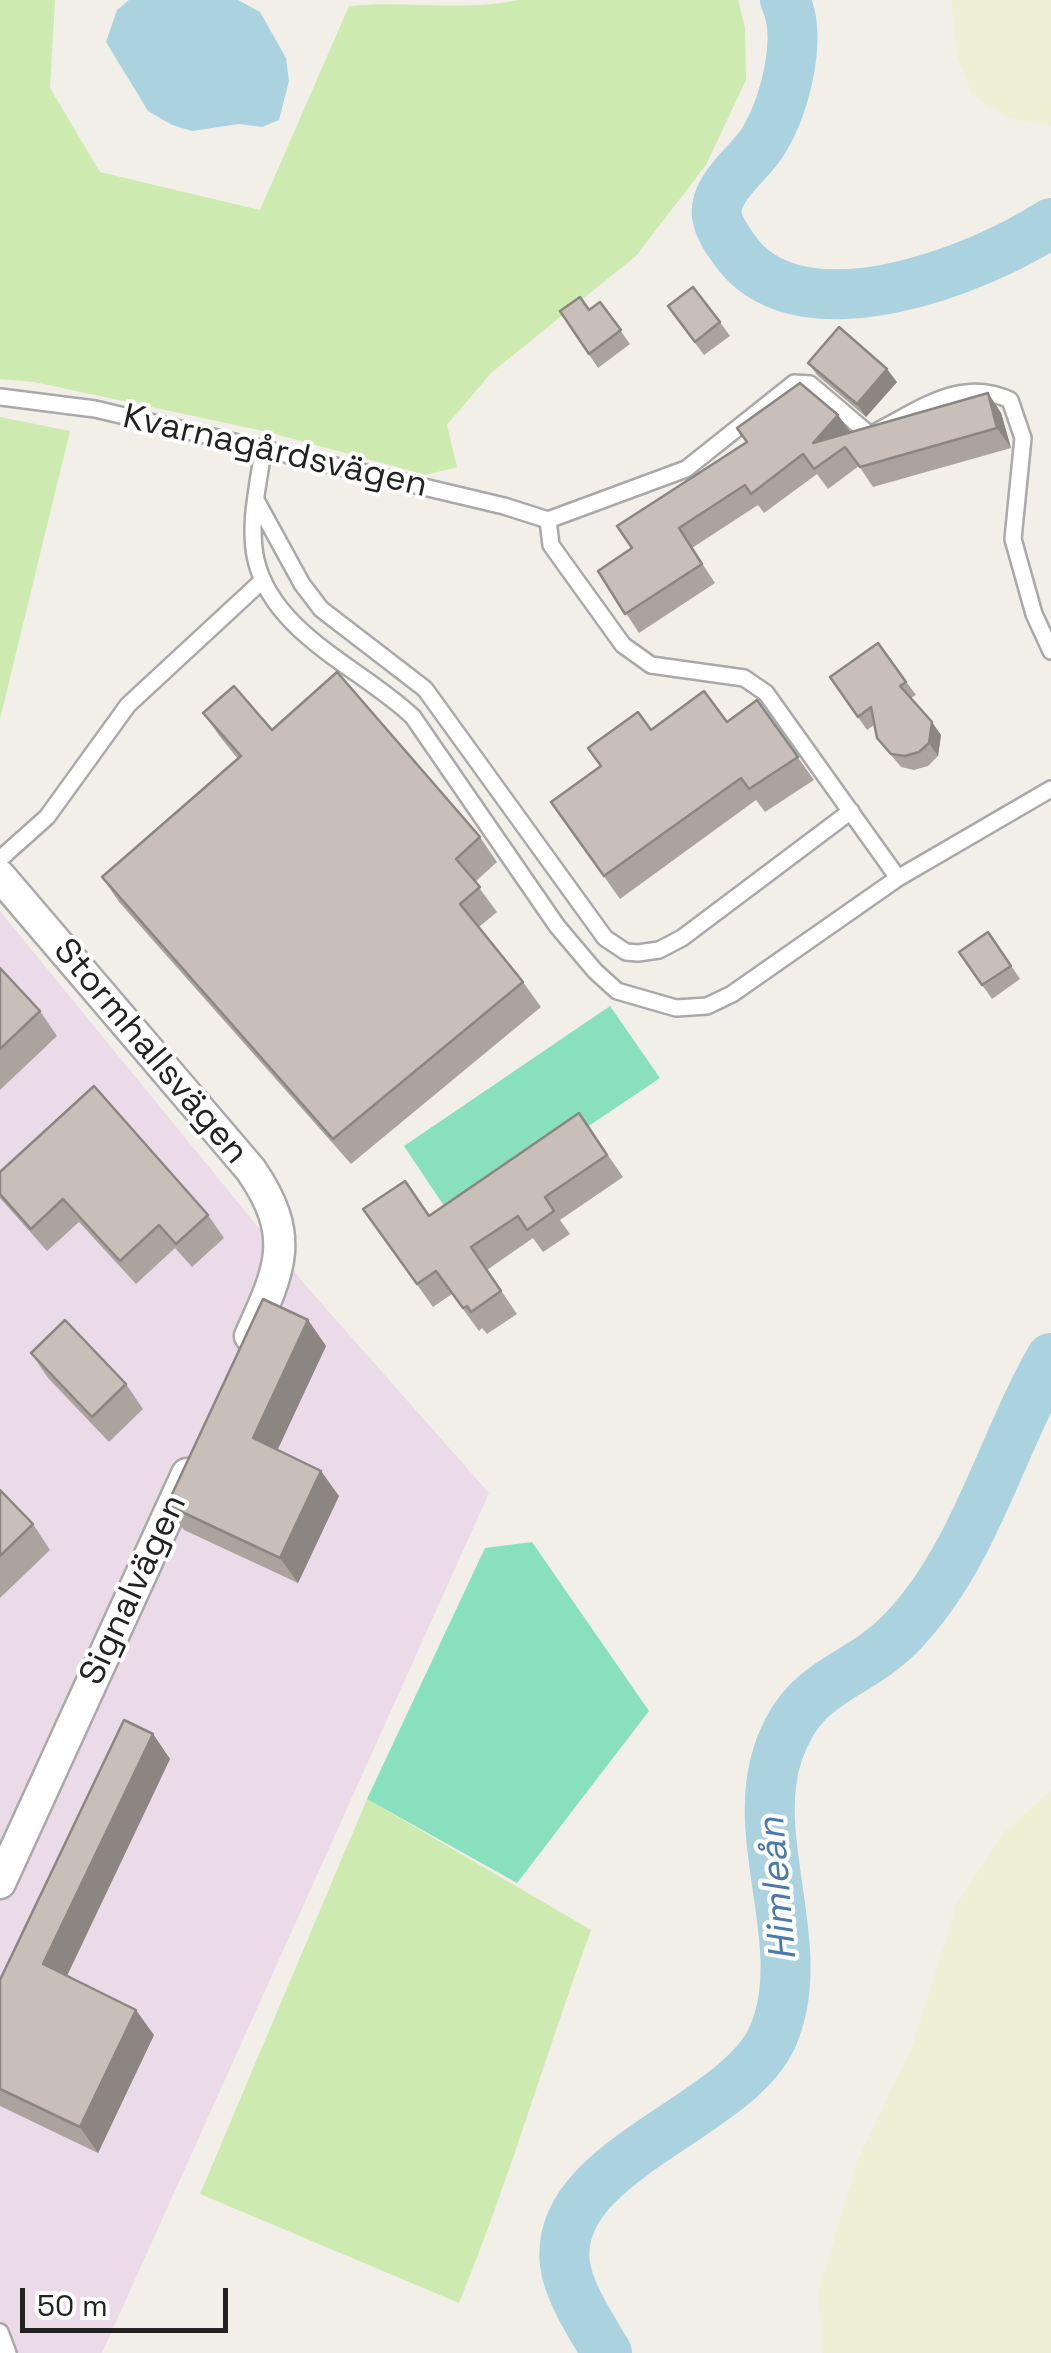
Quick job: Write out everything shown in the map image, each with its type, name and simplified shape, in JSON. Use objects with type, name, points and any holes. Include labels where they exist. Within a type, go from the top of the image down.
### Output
[{"type":"street","name":"Stormhallsvägen","points":[[2,878],[270,1197],[282,1238],[270,1294],[237,1365]]},
{"type":"street","name":"Signalvägen","points":[[0,1883],[196,1454]]},
{"type":"lane","points":[[898,878],[766,693],[744,678],[651,664],[622,645],[551,546],[548,520],[686,469],[794,383],[810,384],[870,436],[966,388],[986,389],[1010,400],[1023,438],[1012,539],[1034,614],[1051,650]]},
{"type":"lane","name":"Kvarnagårdsvägen","points":[[0,397],[95,409],[263,452],[448,492],[548,520]]},
{"type":"lane","points":[[263,452],[254,538],[262,580],[304,632],[384,689],[412,718],[557,926],[594,971],[618,990],[676,1008],[707,1006],[732,994],[898,878],[1051,788]]},
{"type":"lane","points":[[256,500],[302,584],[321,609],[425,689],[572,895],[605,938],[626,952],[659,950],[682,938],[850,811]]},
{"type":"lane","points":[[2,878],[128,705],[262,580]]},
{"type":"lane","points":[[0,2332],[8,2353]]},
{"type":"shaded area","points":[[0,911],[307,1287],[489,1493],[102,2353],[0,2353]]},
{"type":"green space","points":[[0,0],[55,0],[50,88],[100,172],[260,210],[349,6],[476,5],[518,0],[738,0],[745,27],[746,80],[706,165],[636,256],[491,373],[447,425],[457,467],[426,475],[268,432],[34,382],[0,379]]},
{"type":"green space","points":[[951,0],[1051,0],[1051,126],[1011,119],[972,96],[957,55]]},
{"type":"green space","points":[[0,417],[70,431],[0,719]]},
{"type":"green space","points":[[610,1006],[660,1078],[452,1218],[404,1146]]},
{"type":"green space","points":[[532,1542],[649,1711],[517,1883],[367,1799],[485,1548]]},
{"type":"green space","points":[[1051,1790],[1051,2353],[823,2353],[818,2294],[857,2161],[912,2047],[956,1905],[1002,1834]]},
{"type":"green space","points":[[367,1799],[591,1930],[459,2303],[200,2194]]},
{"type":"water","points":[[129,0],[238,0],[260,12],[286,58],[289,81],[279,120],[262,127],[239,124],[192,131],[148,111],[106,42],[117,10]]},
{"type":"building","points":[[693,287],[720,322],[695,342],[668,306]]},
{"type":"building","points":[[580,297],[589,310],[600,302],[621,330],[589,354],[560,311]]},
{"type":"building","points":[[839,327],[887,369],[857,404],[808,363]]},
{"type":"building","points":[[800,383],[838,415],[813,443],[988,393],[997,428],[860,467],[845,447],[814,469],[803,454],[751,494],[745,485],[679,528],[702,564],[625,614],[598,571],[632,548],[617,526],[747,442],[737,428]]},
{"type":"building","points":[[878,643],[906,682],[900,686],[932,722],[929,743],[919,752],[891,754],[877,738],[871,707],[858,717],[830,677]]},
{"type":"building","points":[[337,672],[480,837],[456,859],[480,887],[460,904],[523,982],[333,1139],[102,877],[241,756],[203,713],[234,686],[272,730]]},
{"type":"building","points":[[704,691],[727,722],[757,700],[798,757],[749,789],[741,778],[604,876],[551,802],[601,766],[588,748],[638,712],[651,730]]},
{"type":"building","points":[[988,932],[1011,966],[982,985],[959,952]]},
{"type":"building","points":[[0,968],[40,1011],[0,1049]]},
{"type":"building","points":[[94,1086],[208,1215],[176,1244],[159,1225],[120,1261],[63,1199],[31,1229],[0,1194],[0,1172]]},
{"type":"building","points":[[579,1113],[607,1155],[545,1197],[554,1211],[527,1230],[518,1216],[471,1247],[501,1291],[471,1312],[467,1306],[463,1308],[436,1271],[417,1284],[363,1209],[405,1181],[429,1216]]},
{"type":"building","points":[[263,1299],[308,1320],[253,1438],[321,1471],[280,1558],[167,1505]]},
{"type":"building","points":[[65,1320],[126,1384],[92,1417],[31,1353]]},
{"type":"building","points":[[0,1490],[33,1524],[0,1556]]},
{"type":"building","points":[[124,1720],[153,1734],[43,1964],[136,2010],[80,2127],[0,2089],[0,1980]]},
{"type":"waterway","name":"Himleån","points":[[785,0],[792,51],[779,109],[764,140],[727,185],[717,205],[720,227],[739,256],[769,280],[806,292],[849,294],[939,276],[981,260],[1051,223]]},
{"type":"waterway","name":"Himleån","points":[[607,2353],[567,2275],[569,2228],[587,2197],[615,2169],[722,2093],[752,2067],[772,2038],[783,2004],[786,1968],[770,1823],[771,1787],[778,1753],[789,1728],[816,1694],[886,1647],[929,1600],[969,1534],[1051,1358]]}]
